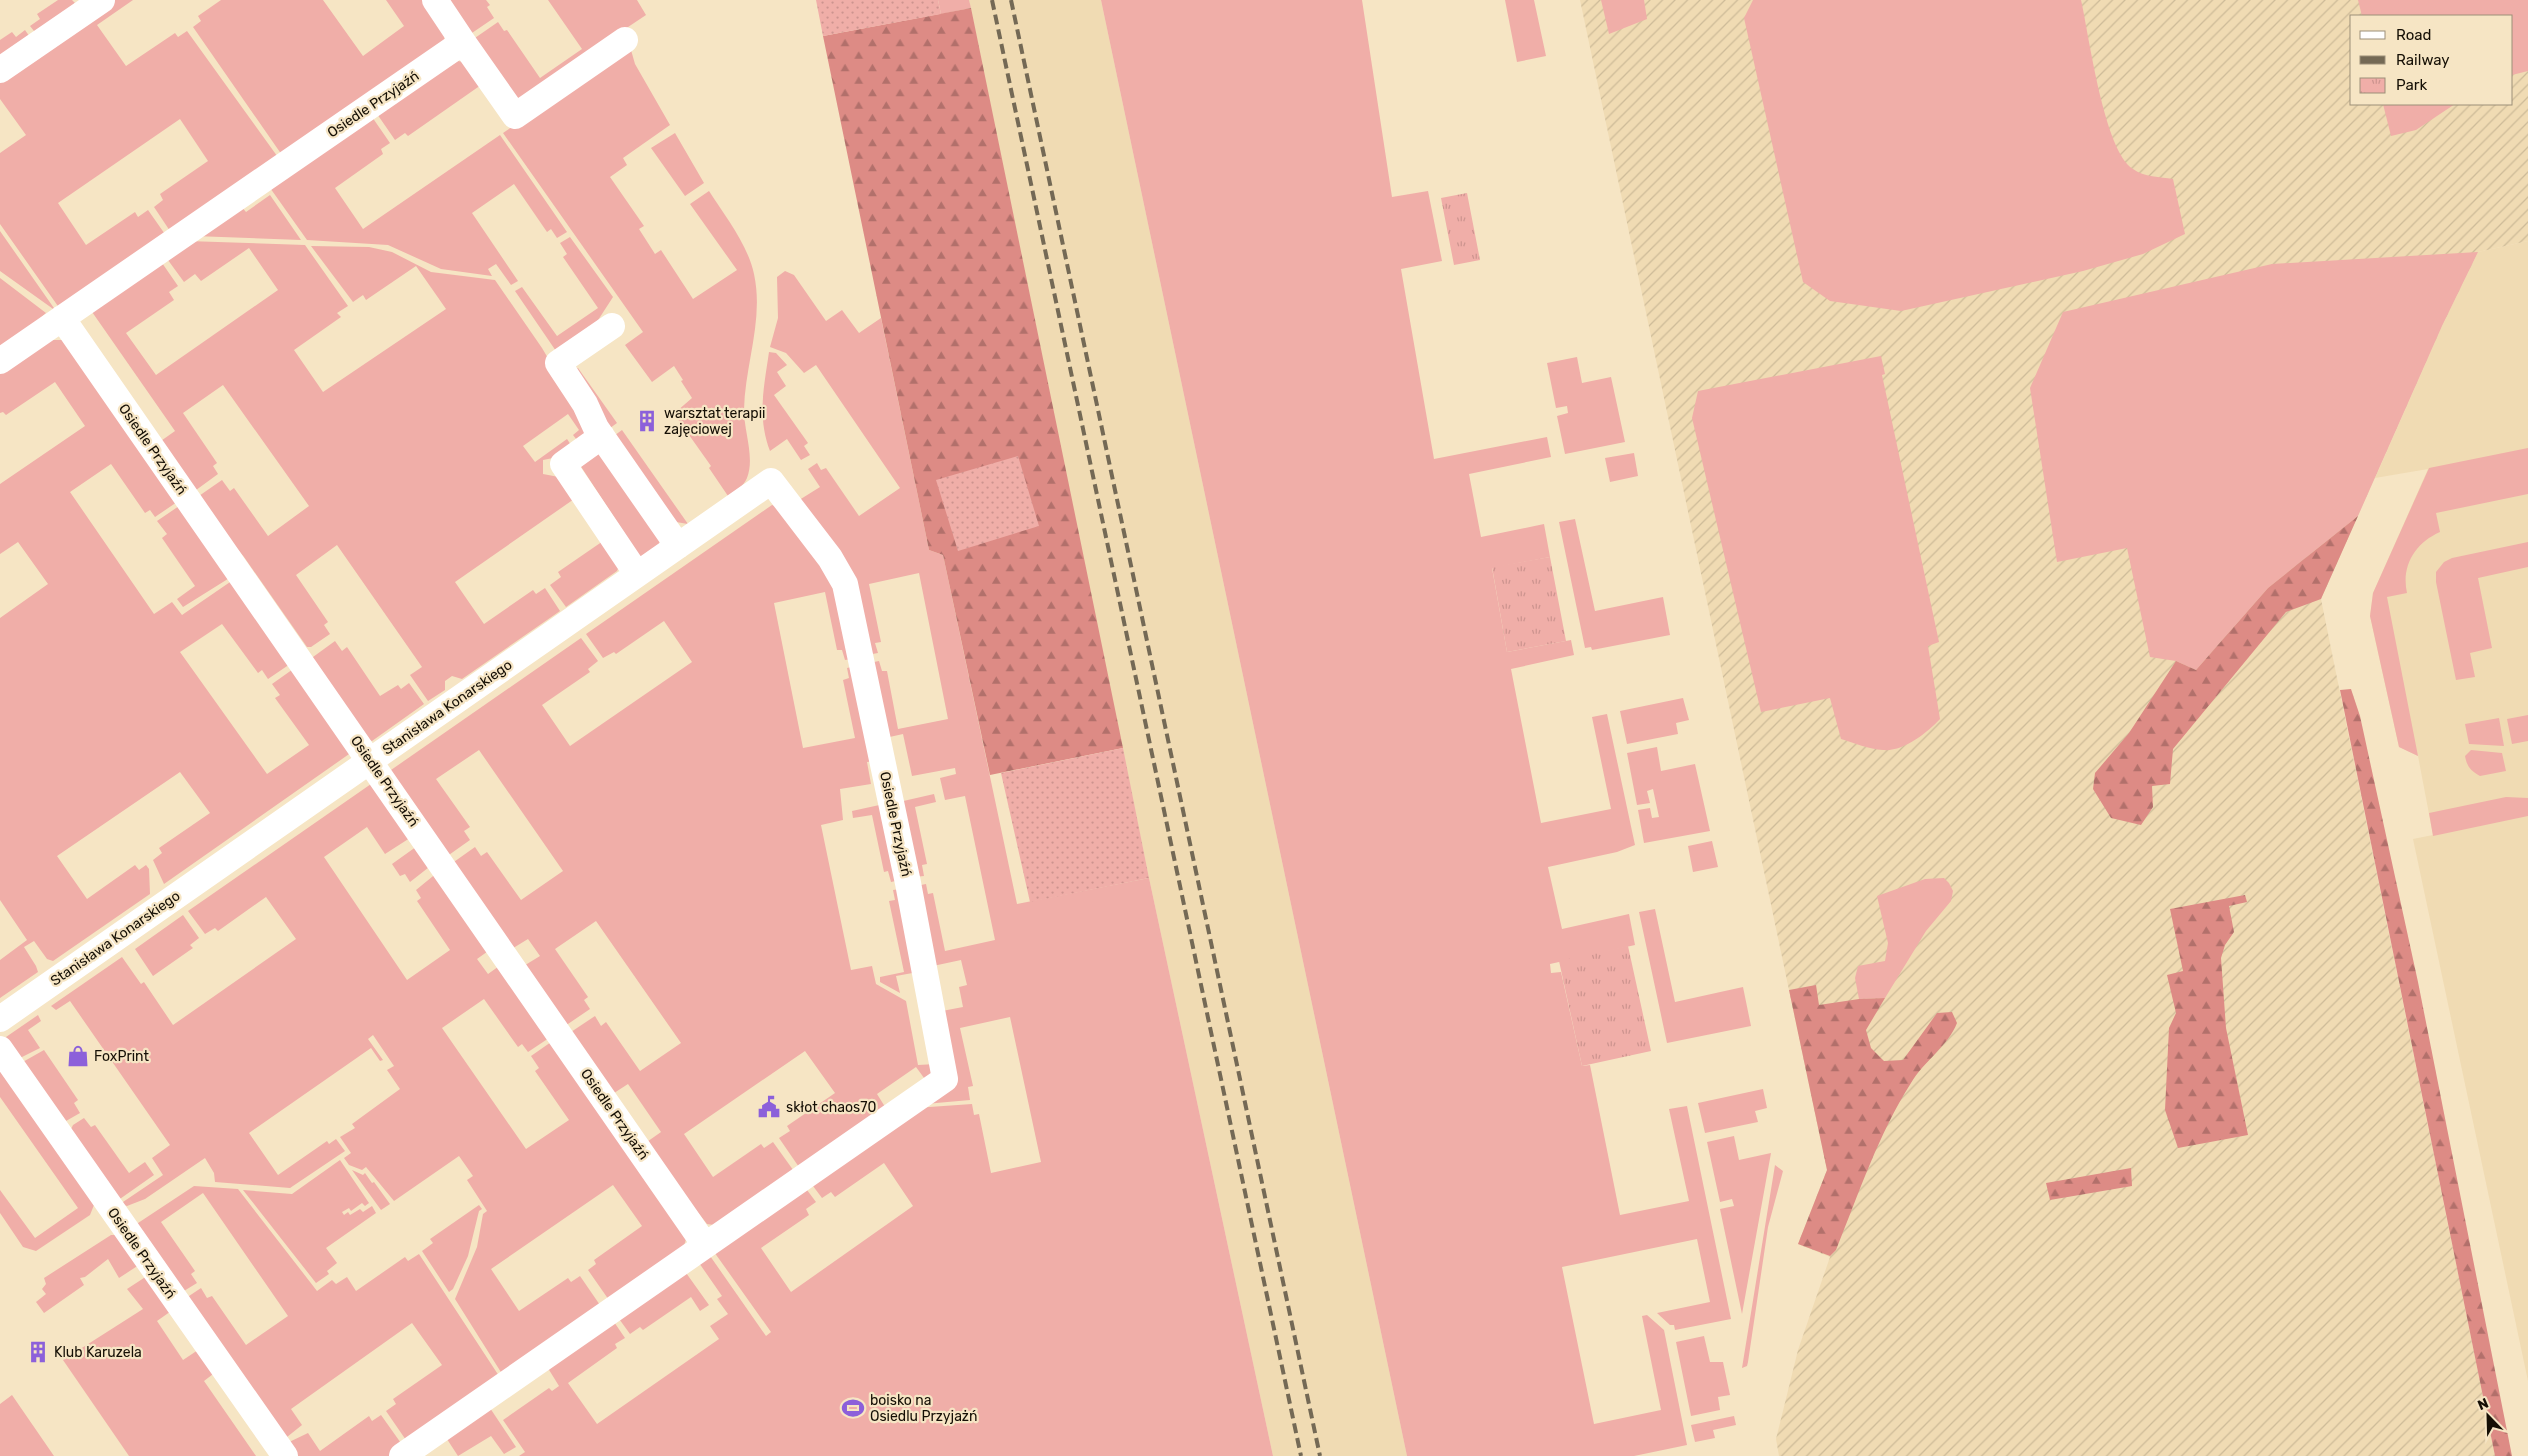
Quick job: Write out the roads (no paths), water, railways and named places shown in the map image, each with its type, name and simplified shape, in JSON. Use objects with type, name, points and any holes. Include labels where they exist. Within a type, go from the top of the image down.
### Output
[{"type":"street","points":[[0,70],[102,0]]},
{"type":"street","points":[[435,0],[514,116],[625,40]]},
{"type":"street","name":"Osiedle Przyjaźń","points":[[0,361],[463,42]]},
{"type":"street","name":"Osiedle Przyjaźń","points":[[62,318],[706,1245]]},
{"type":"street","points":[[612,326],[558,363],[585,404],[602,436],[678,546]]},
{"type":"street","points":[[602,436],[562,464],[637,574]]},
{"type":"street","name":"Osiedle Przyjaźń","points":[[402,1456],[945,1079],[908,883],[845,584],[830,558],[771,481]]},
{"type":"street","name":"Stanisława Konarskiego","points":[[0,1019],[771,481]]},
{"type":"street","name":"Osiedle Przyjaźń","points":[[0,1049],[285,1456]]},
{"type":"railway","points":[[992,0],[1301,1456]]},
{"type":"railway","points":[[1011,0],[1320,1456]]},
{"type":"place","name":"warsztat terapii zajęciowej","points":[[647,421]]},
{"type":"place","name":"FoxPrint","points":[[78,1056]]},
{"type":"place","name":"skłot chaos70","points":[[769,1107]]},
{"type":"place","name":"Klub Karuzela","points":[[38,1352]]},
{"type":"place","name":"boisko na Osiedlu Przyjażń","points":[[853,1408]]}]
